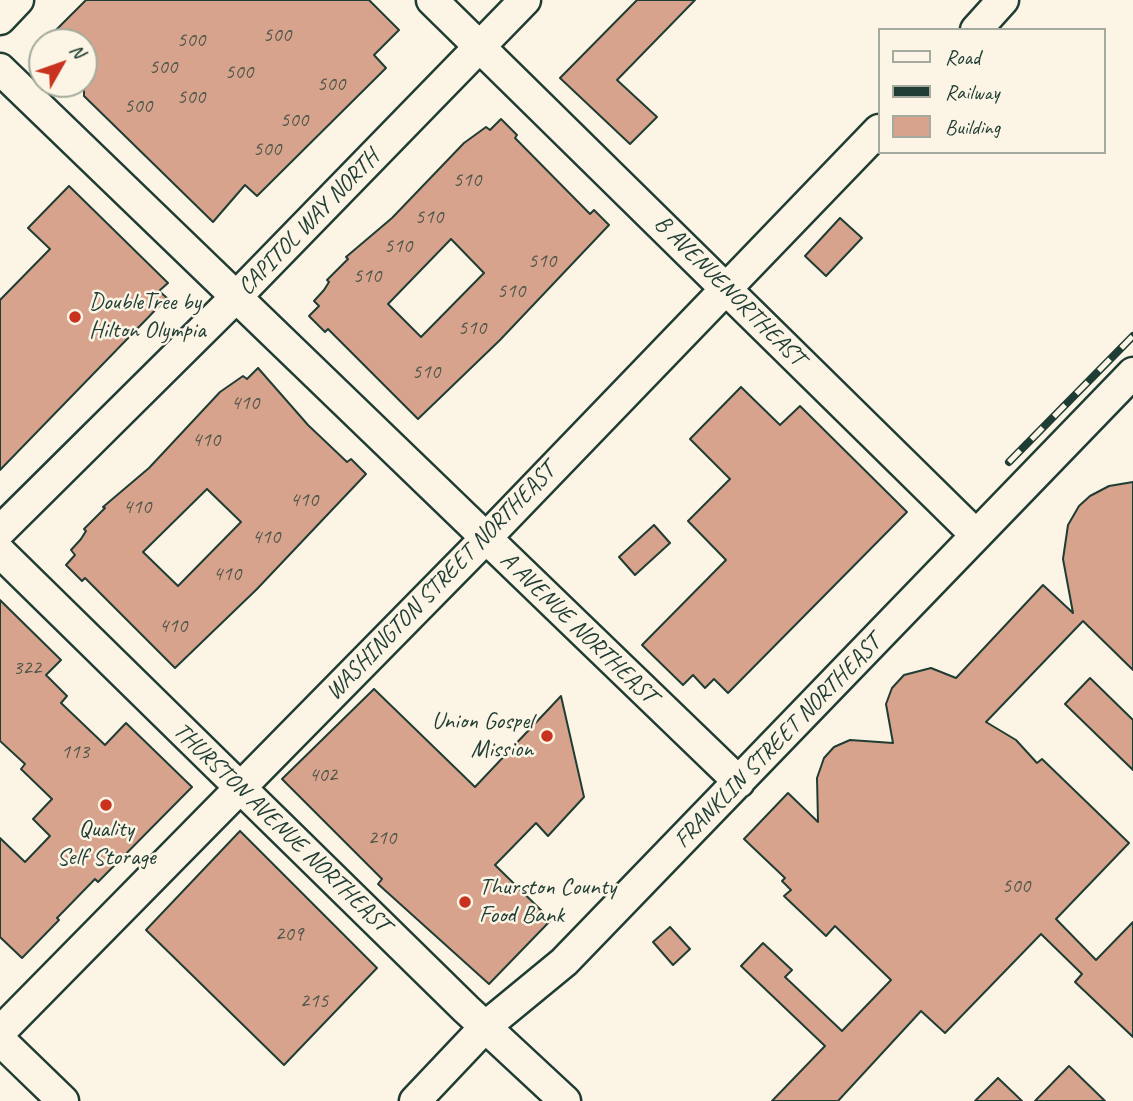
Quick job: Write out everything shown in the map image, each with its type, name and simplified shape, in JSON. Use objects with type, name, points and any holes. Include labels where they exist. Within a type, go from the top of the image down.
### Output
[{"type":"street","points":[[0,19],[19,0]]},
{"type":"street","name":"B AVENUENORTHEAST","points":[[432,0],[976,535]]},
{"type":"street","name":"CAPITOL WAY NORTH","points":[[0,531],[236,298],[525,0]]},
{"type":"street","points":[[978,28],[1003,0]]},
{"type":"street","name":"A AVENUE NORTHEAST","points":[[0,69],[739,782]]},
{"type":"street","name":"WASHINGTON STREET NORTHEAST","points":[[0,1032],[238,787],[485,539],[878,131]]},
{"type":"street","name":"FRANKLIN STREET NORTHEAST","points":[[415,1101],[485,1027],[564,962],[1133,373]]},
{"type":"street","name":"THURSTON AVENUE NORTHEAST","points":[[0,552],[238,787],[565,1101]]},
{"type":"street","points":[[0,1040],[63,1101]]},
{"type":"building","points":[[86,0],[369,0],[399,30],[374,55],[386,68],[257,196],[245,185],[213,222],[86,98],[98,98],[98,28],[58,28]]},
{"type":"building","points":[[637,0],[695,0],[617,80],[657,117],[630,144],[560,78]]},
{"type":"building","points":[[501,119],[517,135],[515,138],[590,214],[594,210],[609,225],[500,340],[418,419],[328,329],[325,332],[309,316],[319,306],[314,301],[329,282],[327,280],[348,259],[346,257],[392,218],[464,143],[486,127],[490,130]],"holes":[[[451,239],[484,273],[421,337],[388,304]]]},
{"type":"building","name":"DoubleTree by Hilton Olympia","points":[[69,186],[168,283],[159,291],[167,298],[0,470],[0,300],[50,249],[28,228]]},
{"type":"building","points":[[840,218],[862,238],[826,276],[805,256]]},
{"type":"building","points":[[258,368],[308,425],[347,462],[351,459],[366,474],[257,589],[175,668],[85,578],[82,581],[66,565],[75,555],[71,550],[86,531],[84,529],[105,508],[103,507],[149,468],[220,392],[243,376],[247,379]],"holes":[[[207,489],[241,522],[178,586],[143,552]]]},
{"type":"building","points":[[741,387],[780,425],[800,406],[907,512],[728,693],[714,679],[705,688],[693,675],[683,685],[642,645],[726,560],[688,521],[730,479],[690,439]]},
{"type":"building","points":[[1133,482],[1133,670],[1083,621],[986,722],[1016,740],[1037,763],[1042,759],[1129,843],[1056,919],[1096,960],[1133,922],[1133,1037],[1075,982],[1082,974],[1041,934],[945,1033],[921,1011],[838,1101],[772,1101],[825,1046],[741,966],[763,943],[792,970],[785,977],[842,1031],[891,980],[835,926],[826,936],[784,896],[791,890],[782,881],[785,878],[744,839],[788,793],[818,822],[817,778],[824,758],[834,747],[850,740],[893,743],[886,704],[892,688],[904,675],[931,668],[956,678],[1043,585],[1073,613],[1063,559],[1068,525],[1079,506],[1090,496],[1109,486]]},
{"type":"building","points":[[654,525],[670,543],[635,575],[619,557]]},
{"type":"building","points":[[0,600],[61,660],[46,675],[67,696],[61,703],[105,745],[126,723],[192,787],[98,882],[95,879],[22,958],[0,937],[0,838],[25,862],[50,836],[33,819],[52,799],[21,769],[25,764],[0,741]]},
{"type":"building","points":[[1090,678],[1133,720],[1133,770],[1065,704]]},
{"type":"building","points":[[374,689],[475,787],[561,696],[584,797],[548,836],[536,823],[495,865],[551,920],[489,984],[378,884],[382,879],[282,779]]},
{"type":"building","points":[[240,831],[377,968],[284,1065],[146,930]]},
{"type":"building","points":[[670,927],[690,949],[673,965],[653,942]]},
{"type":"building","points":[[1069,1066],[1105,1101],[1035,1101]]},
{"type":"building","points":[[998,1078],[1022,1101],[975,1101]]},
{"type":"railway","points":[[1009,462],[1133,336]]},
{"type":"place","name":"DoubleTree by Hilton Olympia","points":[[75,317]]},
{"type":"place","name":"Union Gospel Mission","points":[[547,736]]},
{"type":"place","name":"Quality Self Storage","points":[[106,805]]},
{"type":"place","name":"Thurston County Food Bank","points":[[465,902]]}]
